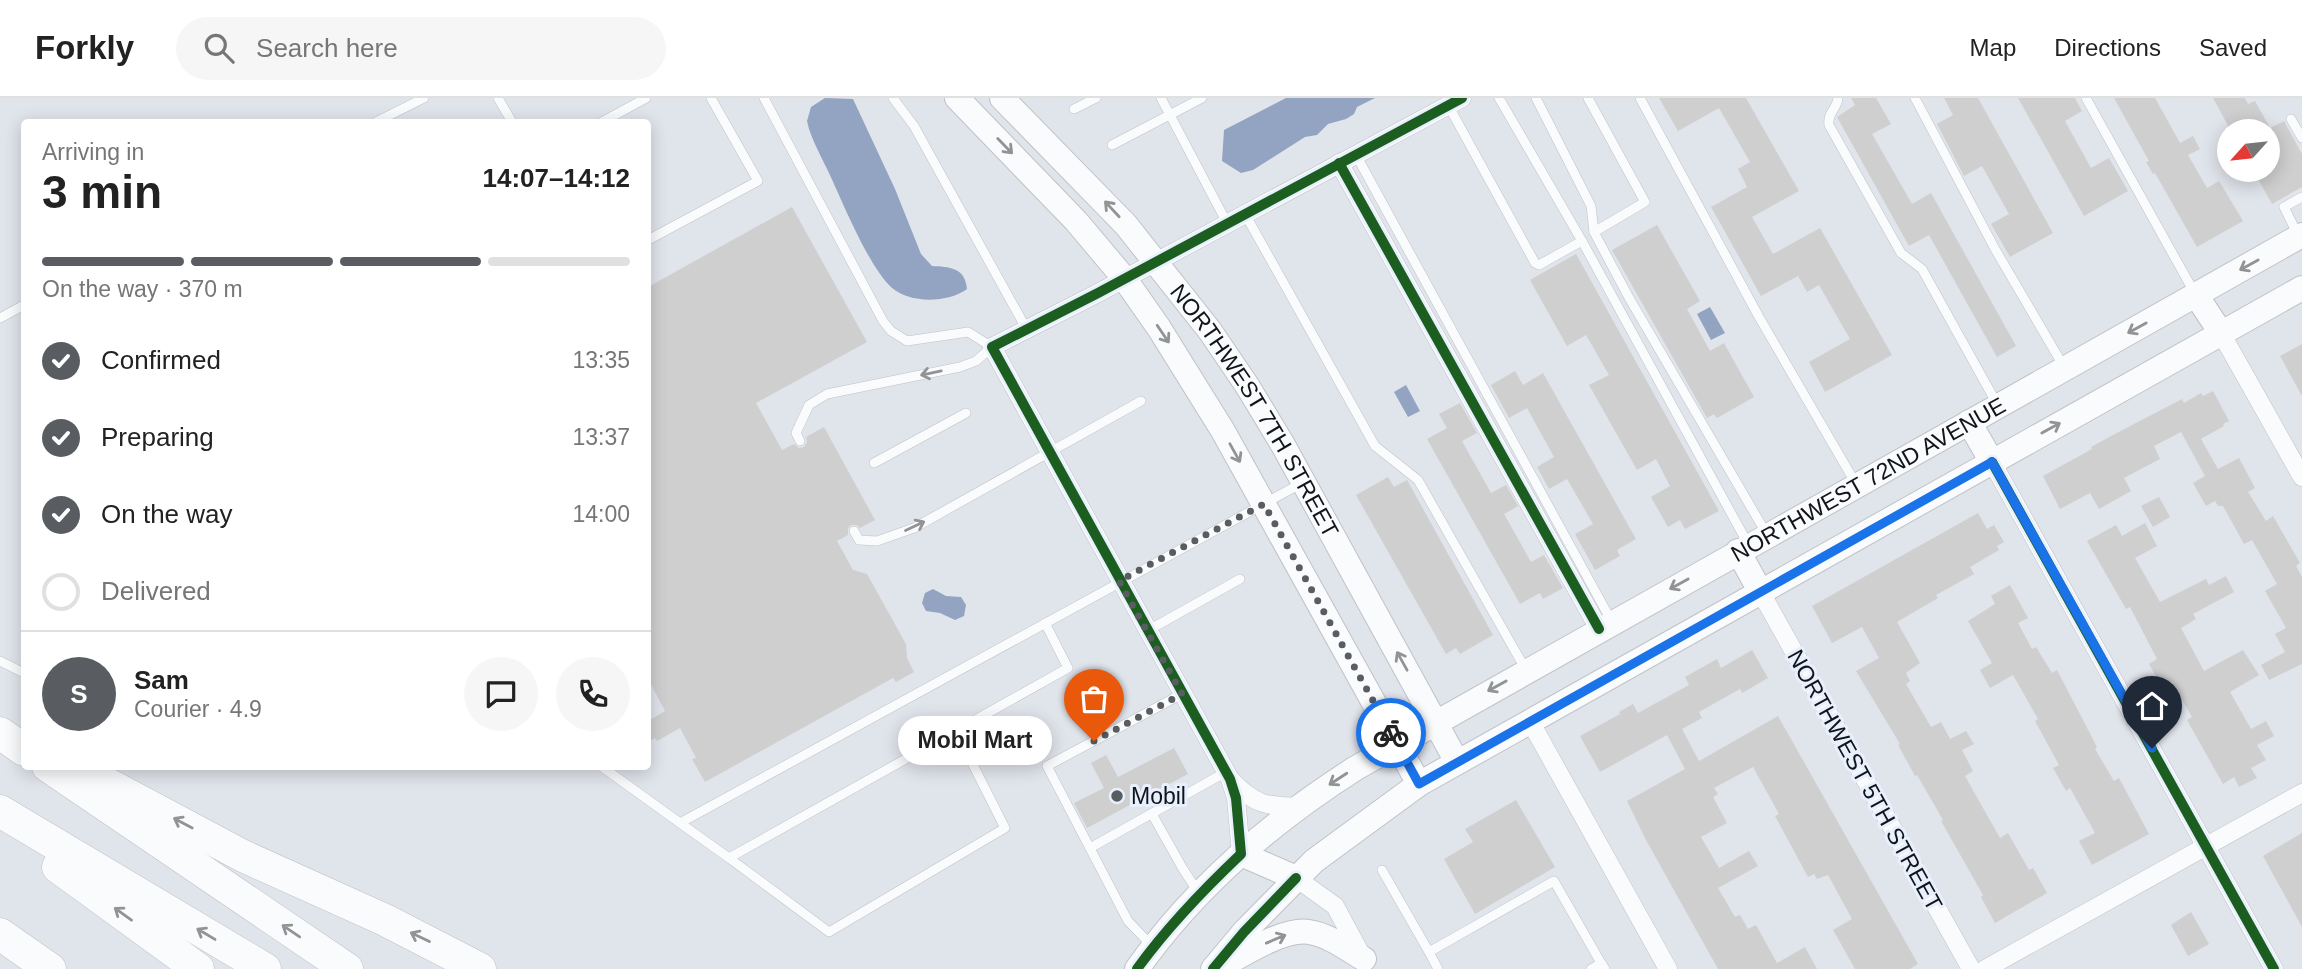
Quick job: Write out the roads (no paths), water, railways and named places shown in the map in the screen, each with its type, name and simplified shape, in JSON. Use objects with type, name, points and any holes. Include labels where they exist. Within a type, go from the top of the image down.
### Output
[{"type":"highway","points":[[0,733],[21,743]]},
{"type":"highway","points":[[0,733],[21,748]]},
{"type":"highway","points":[[54,770],[347,969]]},
{"type":"highway","points":[[82,770],[243,856],[385,920],[480,969]]},
{"type":"highway","points":[[0,811],[265,969]]},
{"type":"highway","points":[[0,825],[198,969]]},
{"type":"highway","points":[[0,934],[50,969]]},
{"type":"main road","name":"NORTHWEST 7TH STREET","points":[[957,98],[1076,221],[1124,278],[1178,357],[1264,504],[1419,784]]},
{"type":"main road","name":"NORTHWEST 7TH STREET","points":[[1002,98],[1080,175],[1157,261],[1210,331],[1248,387],[1303,482],[1457,762]]},
{"type":"main road","name":"NORTHWEST 72ND AVENUE","points":[[1137,969],[1199,893],[1241,853],[1298,807],[1345,775],[1396,743],[2300,236]]},
{"type":"main road","name":"NORTHWEST 72ND AVENUE","points":[[1214,969],[1296,878],[1333,845],[1419,784],[2302,288]]},
{"type":"main road","points":[[2196,295],[2221,333]]},
{"type":"main road","points":[[1969,422],[1992,462]]},
{"type":"main road","points":[[1751,544],[1760,591]]},
{"type":"main road","points":[[1241,853],[1296,878]]},
{"type":"main road","points":[[1214,969],[1283,935],[1300,931],[1327,937],[1366,964]]},
{"type":"street","points":[[1241,853],[1236,798],[1228,775],[992,346],[1027,330],[1455,102]]},
{"type":"street","points":[[1339,163],[1606,625]]},
{"type":"street","points":[[2221,333],[2302,477]]},
{"type":"street","points":[[1992,462],[2274,969]]},
{"type":"street","name":"NORTHWEST 5TH STREET","points":[[1760,591],[1971,969]]},
{"type":"street","points":[[1530,721],[1668,969]]},
{"type":"street","points":[[1228,775],[1245,795],[1263,805],[1298,807]]},
{"type":"street","points":[[1984,969],[2302,793]]},
{"type":"street","points":[[1296,878],[1335,905],[1366,964]]},
{"type":"lane","points":[[382,119],[424,98]]},
{"type":"lane","points":[[498,98],[510,119]]},
{"type":"lane","points":[[607,119],[646,98]]},
{"type":"lane","points":[[651,238],[758,181],[711,98]]},
{"type":"lane","points":[[893,98],[914,126],[1027,330]]},
{"type":"lane","points":[[1074,109],[1096,98]]},
{"type":"lane","points":[[1161,98],[1227,223]]},
{"type":"lane","points":[[1112,145],[1202,98]]},
{"type":"lane","points":[[1499,98],[1751,544]]},
{"type":"lane","points":[[1536,98],[1591,206],[1594,232],[1751,544]]},
{"type":"lane","points":[[1588,98],[1645,202],[1594,232]]},
{"type":"lane","points":[[1640,98],[1759,317],[1856,485]]},
{"type":"lane","points":[[1838,98],[1837,105],[1829,115],[1829,125],[1901,253],[1922,269],[1998,406]]},
{"type":"lane","points":[[1915,98],[1995,249],[2065,369]]},
{"type":"lane","points":[[2086,98],[2196,295]]},
{"type":"lane","points":[[768,99],[891,331],[908,341],[968,332],[992,346],[976,361],[960,367],[827,394],[809,405],[796,433],[800,441]]},
{"type":"lane","points":[[1455,102],[1535,263],[1539,265],[1582,241]]},
{"type":"lane","points":[[2291,119],[2302,138]]},
{"type":"lane","points":[[1356,155],[1606,625]]},
{"type":"lane","points":[[2300,236],[2282,203],[2302,197]]},
{"type":"lane","points":[[1245,214],[1375,446],[1418,480],[1526,670]]},
{"type":"lane","points":[[0,318],[21,307]]},
{"type":"lane","points":[[854,531],[859,540],[877,541],[914,528],[1142,401]]},
{"type":"lane","points":[[874,463],[966,413]]},
{"type":"lane","points":[[680,823],[1303,482]]},
{"type":"lane","points":[[1147,631],[1240,579]]},
{"type":"lane","points":[[729,858],[1068,668],[1045,623]]},
{"type":"lane","points":[[0,661],[21,672]]},
{"type":"lane","points":[[1153,947],[1128,922],[1046,766],[1182,694]]},
{"type":"lane","points":[[607,770],[829,932],[1005,828],[956,731]]},
{"type":"lane","points":[[1090,848],[1228,775]]},
{"type":"lane","points":[[1152,814],[1199,893]]},
{"type":"lane","points":[[1382,870],[1438,969]]},
{"type":"lane","points":[[1429,952],[1554,881],[1603,966],[1591,969]]},
{"type":"water","points":[[825,98],[853,99],[895,189],[921,254],[932,266],[960,272],[967,289],[950,297],[918,299],[899,293],[882,277],[857,233],[809,129],[807,121],[811,107]]},
{"type":"water","points":[[1286,98],[1375,98],[1357,107],[1354,114],[1346,119],[1328,124],[1317,135],[1305,137],[1253,170],[1241,173],[1222,161],[1224,130]]},
{"type":"water","points":[[1710,307],[1725,333],[1711,340],[1697,314]]},
{"type":"water","points":[[1406,385],[1420,411],[1408,417],[1394,392]]},
{"type":"water","points":[[933,589],[946,596],[961,597],[966,605],[964,616],[955,620],[940,613],[926,611],[922,603],[925,593]]},
{"type":"place","name":"Mobil Mart","points":[[1094,741]]},
{"type":"place","name":"Mobil","points":[[1117,796]]}]
